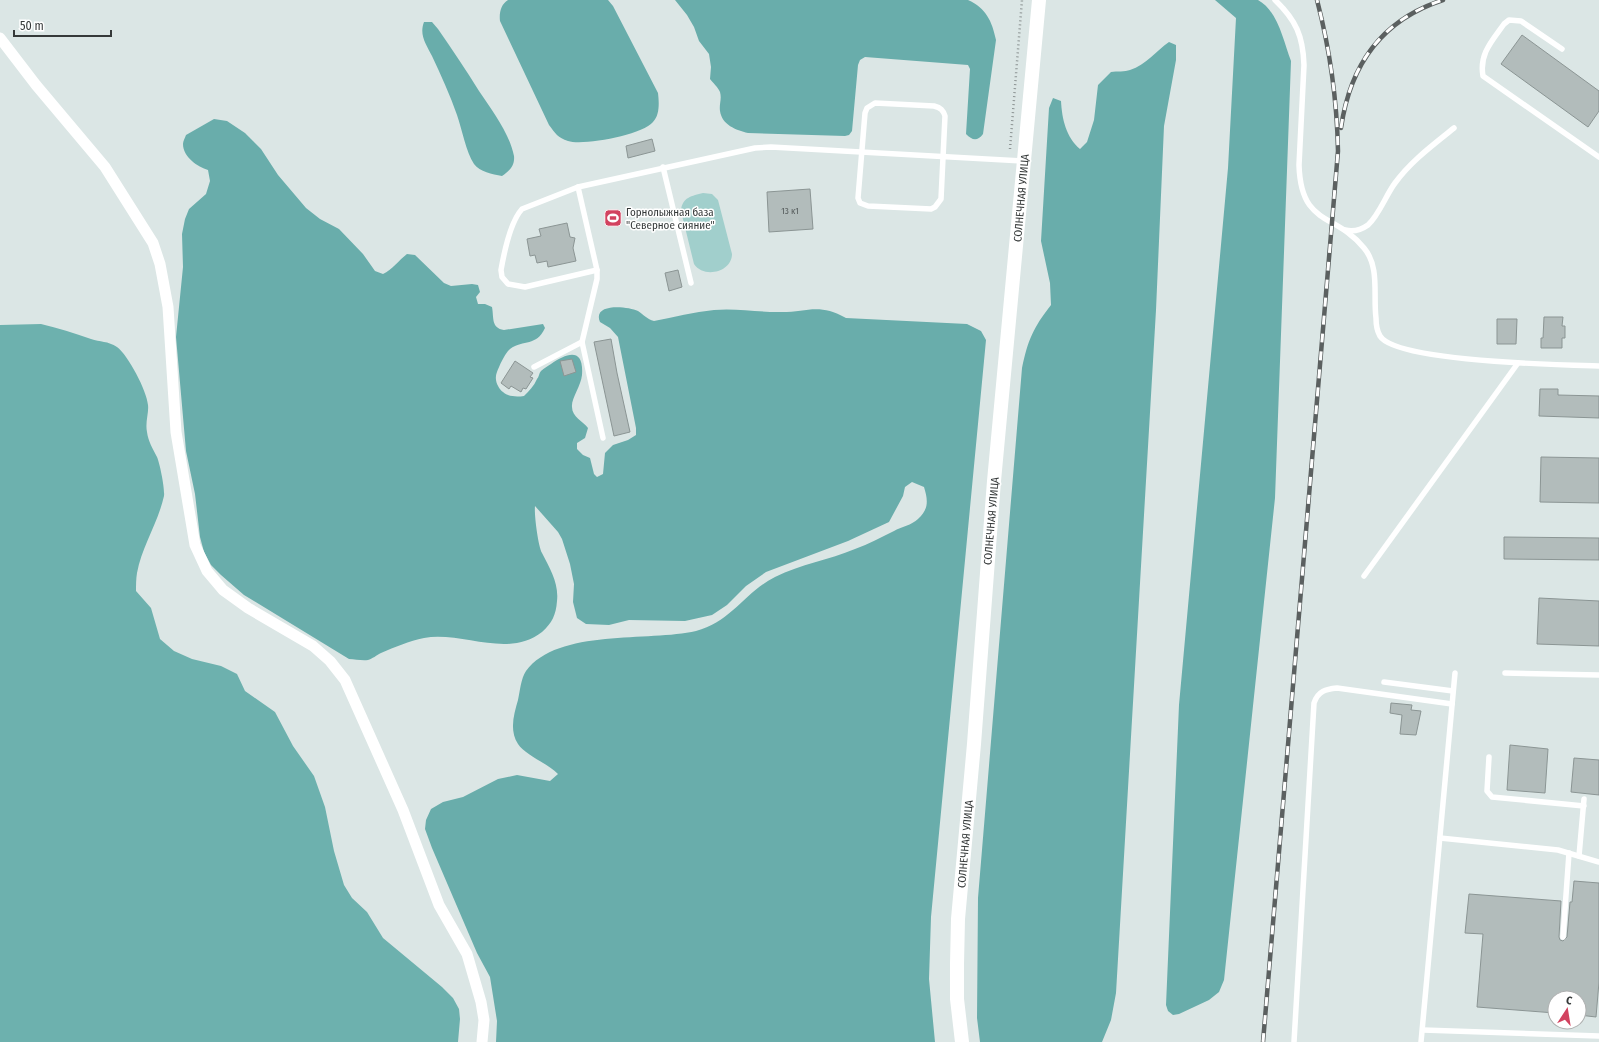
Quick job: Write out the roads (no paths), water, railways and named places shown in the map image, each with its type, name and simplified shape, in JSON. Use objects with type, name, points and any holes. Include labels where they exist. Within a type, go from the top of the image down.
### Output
[{"type":"street","name":"СОЛНЕЧНАЯ УЛИЦА","points":[[962,1042],[957,999],[958,919],[974,744],[994,481],[1025,161],[1038,0]]},
{"type":"street","points":[[0,38],[36,85],[105,167],[153,243],[163,278],[168,307],[176,432],[195,545],[207,571],[223,590],[248,608],[313,646],[330,661],[345,680],[386,775],[403,810],[439,905],[467,954],[481,1002],[484,1020],[482,1042]]},
{"type":"lane","points":[[1275,0],[1297,26],[1304,50],[1299,165],[1302,189],[1305,197],[1313,209],[1362,244],[1371,259],[1374,278],[1376,326],[1380,336],[1389,344],[1416,352],[1518,363],[1599,366]]},
{"type":"lane","points":[[1562,49],[1521,21],[1508,20],[1484,54],[1482,61],[1483,76],[1599,157]]},
{"type":"lane","points":[[875,103],[934,106],[940,108],[945,116],[944,157],[941,199],[935,207],[931,209],[868,206],[860,203],[858,198],[864,113],[867,108],[875,103]]},
{"type":"lane","points":[[1341,228],[1354,231],[1369,224],[1403,172],[1415,160],[1454,128]]},
{"type":"lane","points":[[597,270],[525,287],[508,284],[502,274],[502,266],[518,213],[522,209],[578,187],[755,148],[772,147],[1025,161]]},
{"type":"lane","points":[[663,168],[691,283]]},
{"type":"lane","points":[[578,187],[597,270],[597,279],[582,342],[603,438]]},
{"type":"lane","points":[[534,367],[582,342]]},
{"type":"lane","points":[[1364,576],[1518,363]]},
{"type":"lane","points":[[1421,1042],[1455,673]]},
{"type":"lane","points":[[1505,673],[1599,675]]},
{"type":"lane","points":[[1384,682],[1453,691]]},
{"type":"lane","points":[[1294,1042],[1314,703],[1316,697],[1320,692],[1327,689],[1337,688],[1452,704]]},
{"type":"lane","points":[[1490,757],[1487,791],[1492,797],[1584,806]]},
{"type":"lane","points":[[1579,856],[1584,799]]},
{"type":"lane","points":[[1440,838],[1558,850],[1599,862]]},
{"type":"lane","points":[[1563,937],[1569,853]]},
{"type":"lane","points":[[1423,1030],[1599,1036]]},
{"type":"railway","points":[[1263,1042],[1338,151],[1332,75],[1326,38],[1317,0]]},
{"type":"railway","points":[[1341,128],[1345,105],[1352,84],[1361,65],[1372,48],[1386,33],[1402,20],[1421,9],[1443,0]]},
{"type":"place","name":"Горнолыжная база \"Северное сияние\"","points":[[613,218]]}]
